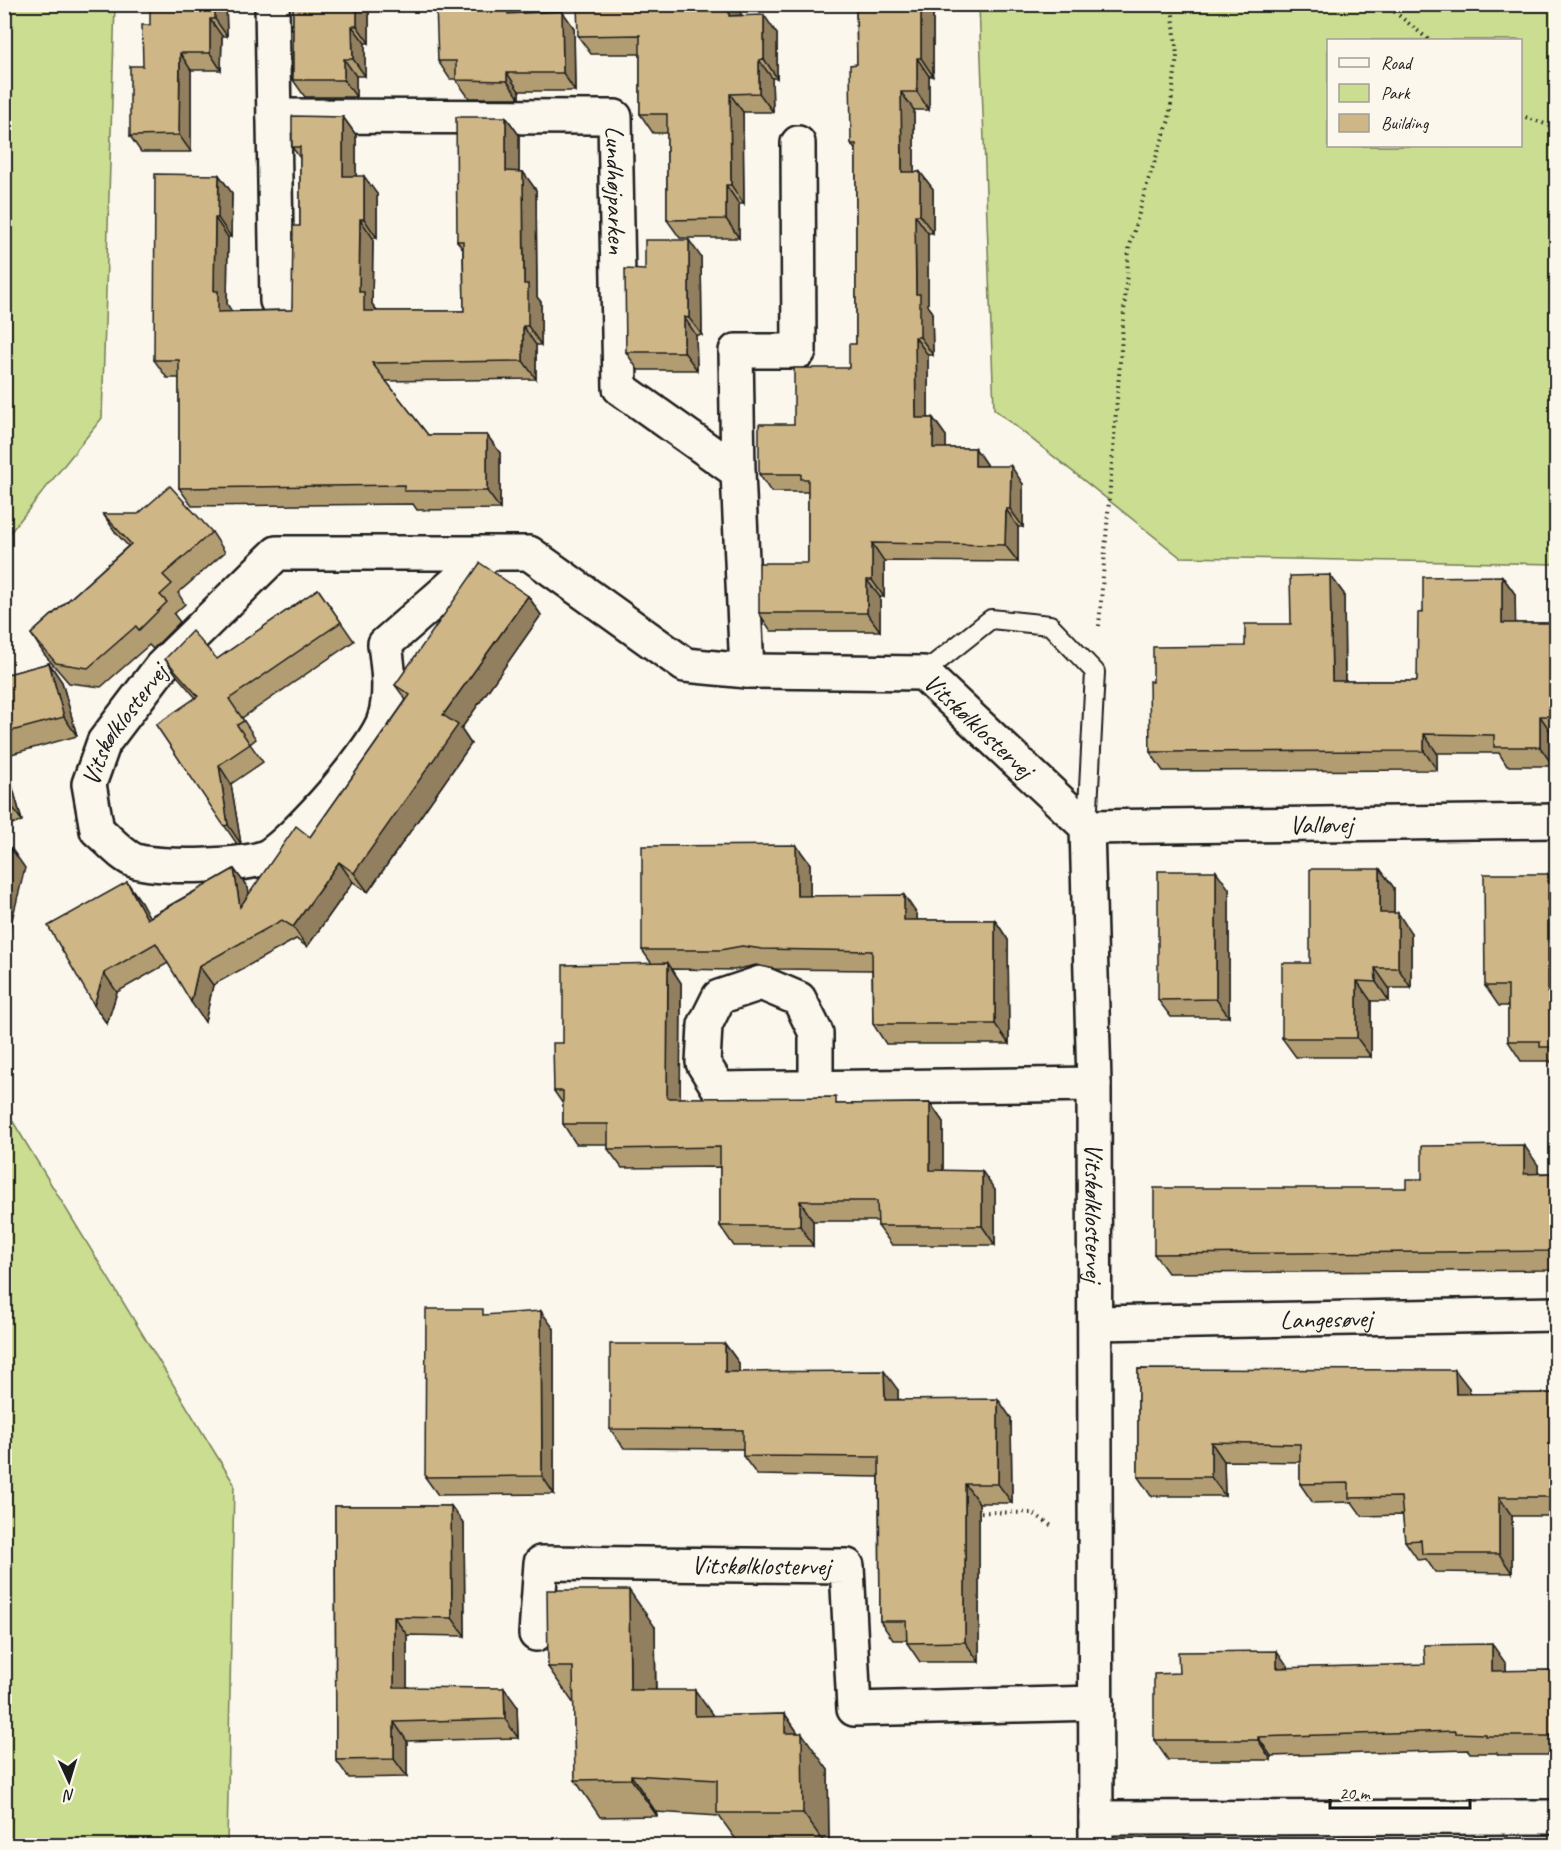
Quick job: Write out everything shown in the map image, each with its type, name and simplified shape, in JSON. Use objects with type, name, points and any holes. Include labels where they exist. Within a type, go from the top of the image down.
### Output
[{"type":"street","points":[[272,4],[277,301]]},
{"type":"street","name":"Lundhøjparken","points":[[274,116],[615,117],[620,388],[738,472]]},
{"type":"street","points":[[747,671],[738,472],[736,351],[799,351],[798,143]]},
{"type":"street","name":"Vitskølklostervej","points":[[488,554],[385,644],[389,677],[385,718],[361,760],[311,817],[267,856],[203,867],[135,861],[97,830],[89,784],[104,742],[161,667],[277,553],[529,553],[685,665],[747,671],[924,673],[1087,827],[1094,1084],[1096,1832]]},
{"type":"street","name":"Valløvej","points":[[1087,827],[1557,821]]},
{"type":"street","points":[[816,1088],[1094,1084]]},
{"type":"street","name":"Langesøvej","points":[[1095,1323],[1557,1314]]},
{"type":"street","name":"Vitskølklostervej","points":[[536,1634],[541,1563],[847,1566],[854,1709],[1096,1703]]},
{"type":"street","points":[[1096,1832],[1557,1817]]},
{"type":"lane","points":[[924,673],[991,620],[1050,625],[1095,672],[1087,827]]},
{"type":"path","points":[[1095,672],[1129,249],[1148,180],[1169,120],[1178,56],[1172,4]]},
{"type":"path","points":[[1385,4],[1428,39]]},
{"type":"path","points":[[1522,115],[1557,128]]},
{"type":"path","points":[[964,1512],[1033,1513],[1059,1531]]},
{"type":"green space","points":[[5,4],[115,5],[102,418],[5,539]]},
{"type":"green space","points":[[979,5],[1556,5],[1556,564],[1180,557],[994,409]]},
{"type":"green space","points":[[4,1107],[234,1484],[227,1845],[5,1845]]},
{"type":"building","points":[[150,4],[215,4],[215,19],[210,19],[210,53],[180,53],[179,135],[130,136],[130,66],[143,66],[142,25],[150,25]]},
{"type":"building","points":[[293,4],[357,4],[357,26],[352,26],[353,59],[344,59],[344,80],[293,80]]},
{"type":"building","points":[[436,4],[508,4],[508,14],[562,11],[563,73],[507,73],[507,81],[456,80],[456,61],[438,61]]},
{"type":"building","points":[[577,4],[729,4],[729,16],[764,15],[764,59],[759,60],[759,93],[730,94],[731,185],[726,185],[726,219],[667,220],[667,114],[640,114],[640,35],[578,36]]},
{"type":"building","points":[[856,4],[921,4],[921,58],[917,58],[917,92],[901,92],[902,172],[920,172],[920,215],[915,215],[916,294],[920,294],[920,337],[915,337],[916,418],[933,418],[933,448],[975,448],[975,466],[1011,466],[1010,509],[1006,509],[1005,545],[872,543],[872,580],[867,580],[867,613],[759,613],[759,563],[808,563],[808,479],[801,479],[801,474],[759,474],[759,424],[794,424],[794,368],[849,368],[849,344],[856,344],[856,144],[851,144],[850,65],[857,64]]},
{"type":"building","points":[[292,116],[343,117],[343,176],[364,176],[364,219],[360,219],[359,292],[364,292],[364,311],[464,311],[463,241],[457,241],[456,117],[506,117],[506,171],[523,172],[524,284],[528,284],[528,326],[523,326],[523,361],[372,363],[428,435],[487,435],[487,491],[404,491],[404,485],[179,488],[179,360],[154,360],[155,174],[219,175],[218,218],[215,218],[214,291],[218,291],[218,312],[292,310],[293,226],[300,226],[300,147],[292,147]]},
{"type":"building","points":[[645,240],[689,240],[689,318],[684,317],[684,352],[626,352],[625,269],[645,270]]},
{"type":"building","points":[[170,486],[212,532],[163,575],[172,584],[160,595],[167,602],[139,630],[136,626],[88,668],[56,663],[31,634],[131,544],[103,514],[138,514]]},
{"type":"building","points":[[480,563],[528,596],[443,715],[458,725],[354,873],[339,862],[293,927],[282,920],[199,966],[191,1002],[156,943],[104,973],[94,1005],[48,926],[127,882],[147,919],[234,869],[240,907],[296,826],[310,837],[410,695],[395,685]]},
{"type":"building","points":[[1330,575],[1332,681],[1417,681],[1418,613],[1423,612],[1423,577],[1502,576],[1502,623],[1557,623],[1557,716],[1540,716],[1540,747],[1494,747],[1494,735],[1424,734],[1424,751],[1150,752],[1149,681],[1153,682],[1153,647],[1245,646],[1245,624],[1291,624],[1290,576]]},
{"type":"building","points":[[318,589],[341,622],[229,699],[244,721],[237,725],[250,744],[219,765],[228,825],[224,826],[156,725],[198,696],[165,659],[192,631],[217,659]]},
{"type":"building","points":[[49,663],[64,717],[4,733],[4,675]]},
{"type":"building","points":[[4,787],[8,801],[4,802]]},
{"type":"building","points":[[796,845],[797,896],[904,895],[904,920],[995,920],[995,1024],[873,1024],[872,951],[762,949],[742,946],[720,950],[642,950],[642,846]]},
{"type":"building","points":[[11,848],[4,876],[4,852]]},
{"type":"building","points":[[1310,869],[1380,869],[1380,913],[1398,913],[1398,968],[1375,968],[1376,982],[1357,981],[1357,1038],[1282,1038],[1282,963],[1310,963]]},
{"type":"building","points":[[1158,871],[1216,871],[1216,999],[1158,1000]]},
{"type":"building","points":[[1484,874],[1548,874],[1548,994],[1557,994],[1557,1047],[1540,1047],[1540,1041],[1508,1041],[1508,986],[1485,986]]},
{"type":"building","points":[[668,963],[667,1098],[836,1097],[836,1104],[930,1103],[930,1170],[982,1171],[982,1226],[878,1226],[877,1201],[800,1201],[800,1226],[720,1226],[720,1147],[608,1149],[608,1124],[563,1124],[563,1091],[554,1091],[553,1043],[563,1043],[563,965]]},
{"type":"building","points":[[1524,1145],[1524,1174],[1557,1173],[1557,1251],[1154,1254],[1154,1188],[1406,1188],[1406,1179],[1422,1179],[1422,1146]]},
{"type":"building","points":[[426,1309],[483,1309],[483,1315],[541,1311],[542,1476],[425,1477]]},
{"type":"building","points":[[610,1344],[725,1344],[725,1372],[884,1371],[885,1400],[998,1399],[998,1484],[965,1484],[965,1642],[907,1643],[906,1621],[880,1621],[879,1457],[743,1456],[743,1430],[610,1429]]},
{"type":"building","points":[[1138,1369],[1455,1370],[1456,1394],[1557,1393],[1557,1497],[1499,1497],[1499,1554],[1422,1554],[1421,1540],[1405,1541],[1401,1497],[1349,1498],[1349,1483],[1300,1484],[1300,1444],[1211,1442],[1211,1477],[1138,1477]]},
{"type":"building","points":[[335,1506],[451,1506],[452,1618],[394,1617],[394,1687],[504,1688],[505,1719],[394,1722],[394,1759],[336,1760]]},
{"type":"building","points":[[547,1590],[629,1590],[630,1690],[695,1690],[695,1716],[785,1714],[785,1733],[802,1733],[803,1813],[717,1813],[717,1780],[631,1775],[631,1779],[575,1780],[573,1667],[548,1667]]},
{"type":"building","points":[[1492,1644],[1492,1671],[1557,1670],[1557,1736],[1485,1736],[1485,1734],[1456,1733],[1456,1731],[1258,1737],[1258,1740],[1154,1740],[1154,1674],[1179,1673],[1178,1652],[1277,1651],[1277,1668],[1425,1664],[1424,1645]]}]
